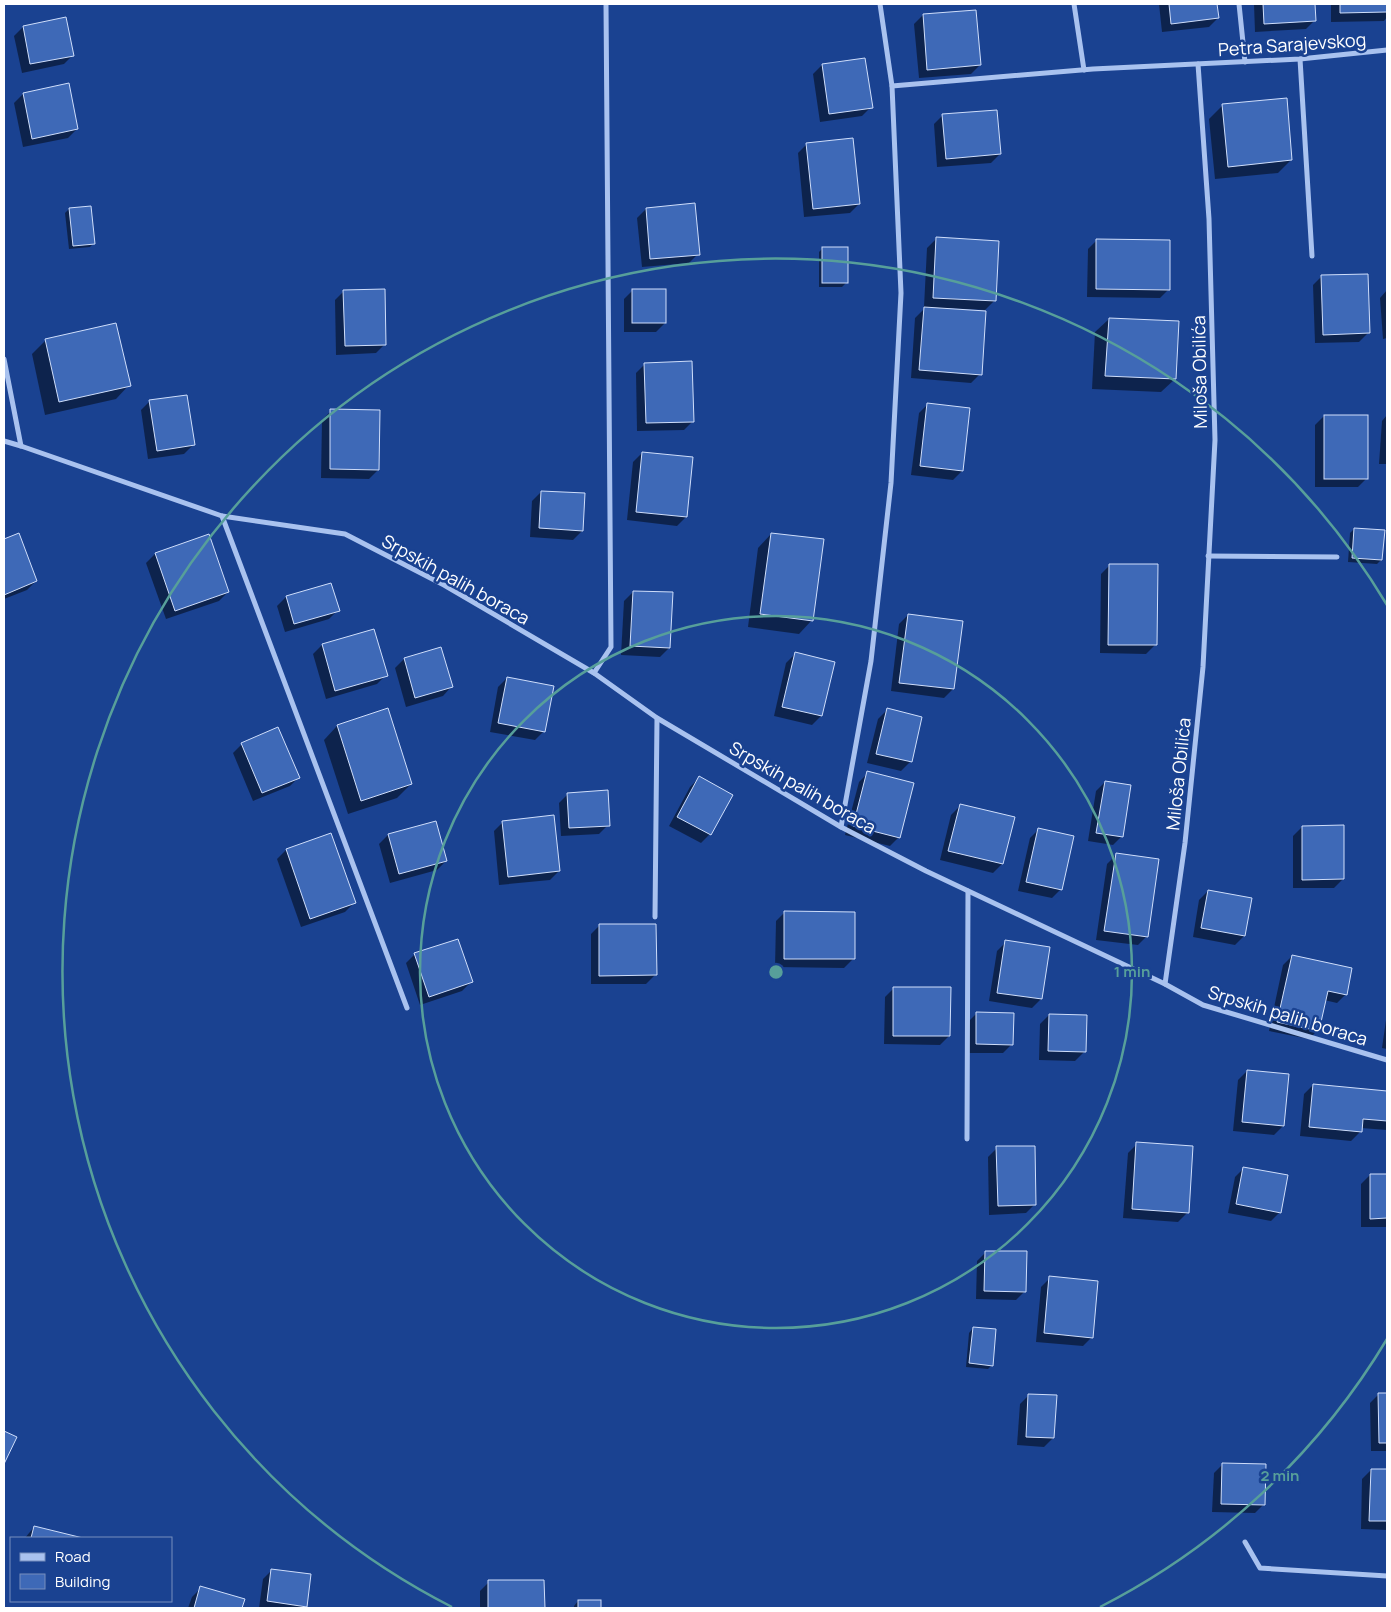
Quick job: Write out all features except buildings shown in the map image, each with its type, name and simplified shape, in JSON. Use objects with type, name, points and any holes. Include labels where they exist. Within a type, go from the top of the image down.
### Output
[{"type":"street","points":[[594,673],[611,647],[606,4]]},
{"type":"street","points":[[841,827],[871,661],[892,483],[901,293],[892,86],[880,4]]},
{"type":"street","points":[[1074,4],[1084,70]]},
{"type":"street","points":[[1239,4],[1245,62]]},
{"type":"street","name":"Petra Sarajevskog","points":[[1198,64],[1300,59],[1387,50]]},
{"type":"street","points":[[1300,59],[1312,256]]},
{"type":"street","points":[[892,86],[1084,70],[1198,64]]},
{"type":"street","name":"Miloša Obilića","points":[[1165,984],[1185,843],[1203,668],[1214,440],[1209,219],[1198,64]]},
{"type":"street","points":[[4,359],[21,446]]},
{"type":"street","name":"Srpskih palih boraca","points":[[4,441],[222,516],[345,534],[444,585],[594,673],[657,718],[841,827],[926,871],[1165,984],[1203,1005],[1387,1060]]},
{"type":"street","points":[[222,516],[407,1008]]},
{"type":"street","points":[[1208,556],[1337,557]]},
{"type":"street","points":[[655,917],[657,718]]},
{"type":"street","points":[[967,1139],[968,891]]},
{"type":"street","points":[[1245,1542],[1260,1568],[1387,1576]]}]
